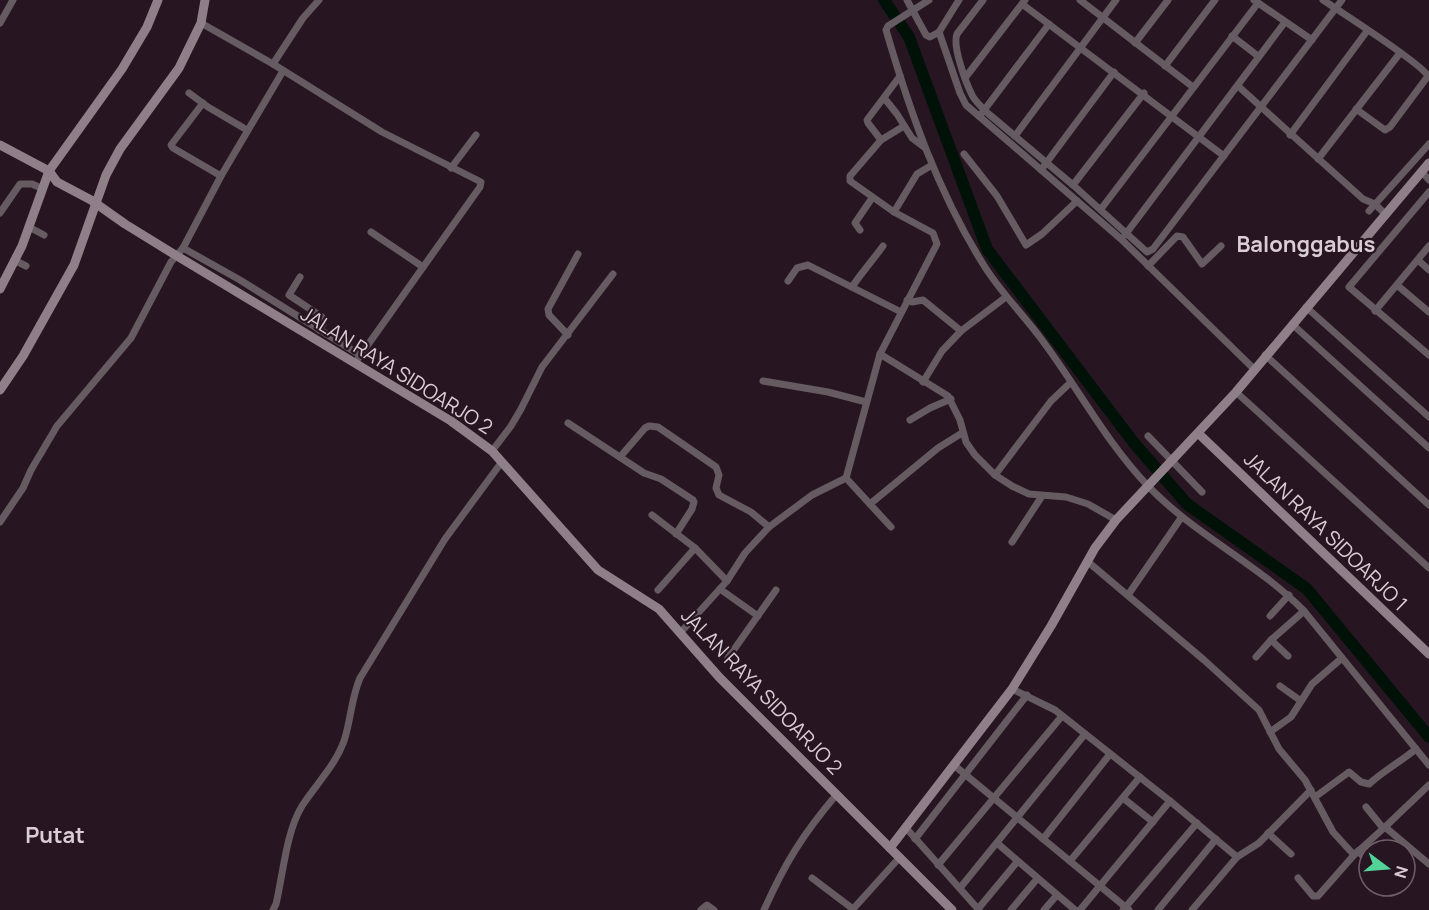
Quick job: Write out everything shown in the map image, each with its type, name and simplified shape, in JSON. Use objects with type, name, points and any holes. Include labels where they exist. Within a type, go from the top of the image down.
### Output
[{"type":"street","points":[[0,23],[13,0]]},
{"type":"street","points":[[0,289],[20,263],[37,231],[43,189],[49,171],[122,69],[147,27],[158,0]]},
{"type":"street","points":[[0,390],[23,356],[74,265],[90,200],[120,149],[179,68],[201,23],[205,0]]},
{"type":"street","points":[[273,64],[303,18],[319,0]]},
{"type":"street","points":[[908,0],[910,12],[927,36],[939,32],[959,0]]},
{"type":"street","points":[[929,0],[888,26],[886,30],[924,147],[959,224],[983,265],[1042,340],[1112,444],[1181,518],[1289,595],[1429,765]]},
{"type":"street","points":[[944,45],[954,40],[983,0]]},
{"type":"street","points":[[1080,0],[1193,87]]},
{"type":"street","points":[[1015,136],[1116,0]]},
{"type":"street","points":[[1135,43],[1168,0]]},
{"type":"street","points":[[1165,66],[1215,0]]},
{"type":"street","points":[[1323,0],[1425,71],[1428,76],[1390,127],[1382,130],[1356,110]]},
{"type":"street","points":[[954,40],[965,78],[982,113],[1077,201],[1145,251],[1150,252],[1342,0]]},
{"type":"street","points":[[1101,209],[1233,36],[1256,1],[1312,40]]},
{"type":"street","points":[[965,78],[1023,2],[1224,156]]},
{"type":"street","points":[[1124,236],[1285,22]]},
{"type":"street","points":[[180,252],[240,280],[320,330],[358,359],[481,184],[478,180],[382,132],[273,64],[201,23]]},
{"type":"street","points":[[982,113],[1049,24]]},
{"type":"street","points":[[1290,135],[1367,31]]},
{"type":"street","points":[[939,32],[963,101],[1015,136],[1101,209],[1148,266],[1254,369]]},
{"type":"street","points":[[1233,36],[1258,56]]},
{"type":"street","points":[[1318,159],[1400,53]]},
{"type":"street","points":[[0,522],[23,488],[57,426],[131,338],[171,262],[180,252],[247,130],[283,71]]},
{"type":"street","points":[[1041,170],[1114,72]]},
{"type":"street","points":[[881,140],[867,122],[900,76]]},
{"type":"street","points":[[1238,86],[1363,199],[1375,204],[1383,218]]},
{"type":"street","points":[[189,93],[247,130]]},
{"type":"street","points":[[1073,185],[1144,93]]},
{"type":"street","points":[[885,99],[915,141],[924,147]]},
{"type":"street","points":[[203,103],[171,144],[221,176]]},
{"type":"street","points":[[684,629],[727,581],[745,553],[769,527],[812,495],[846,478],[880,354],[937,244],[933,233],[872,198],[852,184],[849,177],[881,140],[904,126]]},
{"type":"street","points":[[452,168],[476,135]]},
{"type":"street","points":[[1369,212],[1429,144]]},
{"type":"street","name":"JALAN RAYA SIDOARJO 2","points":[[0,145],[49,171],[57,182],[180,252],[358,359],[494,448],[501,463],[598,570],[659,609],[684,629],[719,677],[837,794],[894,844],[900,857],[952,910]]},
{"type":"street","points":[[964,154],[997,196],[1026,245],[1042,234],[1077,201]]},
{"type":"street","points":[[894,844],[1012,689],[1087,561],[1116,520],[1236,392],[1429,163]]},
{"type":"street","points":[[894,212],[917,174],[932,165]]},
{"type":"street","points":[[1421,171],[1429,180]]},
{"type":"street","points":[[0,213],[20,184],[32,184],[43,189]]},
{"type":"street","points":[[1429,192],[1350,286],[1350,289],[1429,355]]},
{"type":"street","points":[[860,230],[855,223],[872,198]]},
{"type":"street","points":[[1363,199],[1369,212],[1383,218]]},
{"type":"street","points":[[371,232],[423,267]]},
{"type":"street","points":[[1148,266],[1177,236],[1183,237],[1202,264],[1221,246]]},
{"type":"street","points":[[852,287],[883,246]]},
{"type":"street","points":[[1376,311],[1429,246]]},
{"type":"street","points":[[568,335],[549,315],[548,309],[578,254]]},
{"type":"street","points":[[1418,260],[1429,270]]},
{"type":"street","points":[[788,281],[797,268],[808,265],[901,312]]},
{"type":"street","points":[[494,448],[521,409],[542,367],[613,274]]},
{"type":"street","points":[[300,277],[289,295],[322,317],[323,324],[320,330]]},
{"type":"street","points":[[1397,285],[1429,312]]},
{"type":"street","points":[[923,382],[942,351],[962,331],[1006,297]]},
{"type":"street","points":[[907,300],[912,302],[923,300],[962,331]]},
{"type":"street","points":[[1306,307],[1429,417]]},
{"type":"street","points":[[1292,324],[1429,448]]},
{"type":"street","points":[[880,354],[950,398],[960,420],[966,442],[975,455],[995,475],[1029,494],[1066,497],[1088,504],[1116,520]]},
{"type":"street","points":[[1266,355],[1429,505]]},
{"type":"street","points":[[763,381],[828,392],[866,402]]},
{"type":"street","points":[[995,475],[1051,401],[1070,383]]},
{"type":"street","points":[[1236,392],[1429,568]]},
{"type":"street","points":[[910,420],[950,398]]},
{"type":"street","points":[[568,423],[644,473],[661,479],[693,500],[692,509],[676,534]]},
{"type":"street","points":[[620,457],[645,428],[658,427],[716,467],[719,475],[716,488],[719,495],[751,512],[769,527]]},
{"type":"street","points":[[870,504],[939,448],[962,433]]},
{"type":"street","name":"JALAN RAYA SIDOARJO 1","points":[[1199,434],[1429,654]]},
{"type":"street","points":[[1148,436],[1202,492]]},
{"type":"street","points":[[273,910],[293,824],[302,807],[334,763],[344,741],[353,693],[360,678],[445,539],[501,463]]},
{"type":"street","points":[[846,478],[891,527]]},
{"type":"street","points":[[1012,542],[1042,496]]},
{"type":"street","points":[[652,516],[695,548],[727,581]]},
{"type":"street","points":[[1128,596],[1181,518]]},
{"type":"street","points":[[658,590],[695,548]]},
{"type":"street","points":[[1087,561],[1259,710],[1279,749],[1305,780],[1333,832],[1356,853]]},
{"type":"street","points":[[720,589],[759,616]]},
{"type":"street","points":[[728,658],[776,590]]},
{"type":"street","points":[[1270,616],[1289,595]]},
{"type":"street","points":[[1256,657],[1271,639],[1304,611]]},
{"type":"street","points":[[1271,639],[1288,656]]},
{"type":"street","points":[[1270,732],[1292,717],[1318,677],[1342,658]]},
{"type":"street","points":[[1280,686],[1301,701]]},
{"type":"street","points":[[1012,689],[1055,710],[1237,856]]},
{"type":"street","points":[[915,839],[1027,695]]},
{"type":"street","points":[[938,866],[1062,716]]},
{"type":"street","points":[[960,888],[1085,734]]},
{"type":"street","points":[[1192,910],[1237,856],[1256,845],[1313,794],[1349,772],[1361,782],[1369,784],[1387,768],[1394,766],[1416,749]]},
{"type":"street","points":[[1043,839],[1110,754]]},
{"type":"street","points":[[955,766],[1126,909],[1197,823]]},
{"type":"street","points":[[1070,861],[1140,777]]},
{"type":"street","points":[[1298,878],[1313,896],[1318,896],[1356,853],[1429,784]]},
{"type":"street","points":[[764,910],[790,855],[837,794]]},
{"type":"street","points":[[1123,798],[1153,822]]},
{"type":"street","points":[[997,843],[1037,879],[1077,910],[1170,801]]},
{"type":"street","points":[[1366,807],[1384,828],[1429,864]]},
{"type":"street","points":[[906,828],[978,910],[1017,862]]},
{"type":"street","points":[[1268,833],[1291,854]]},
{"type":"street","points":[[1158,910],[1216,839]]},
{"type":"street","points":[[812,878],[853,909],[900,857]]},
{"type":"street","points":[[1011,910],[1037,879]]},
{"type":"street","points":[[1044,910],[1057,895]]},
{"type":"street","points":[[701,910],[707,905],[714,910]]},
{"type":"waterway","points":[[884,0],[909,37],[987,249],[1134,443],[1187,504],[1307,589],[1429,737]]},
{"type":"district","name":"Balonggabus","points":[[1306,244]]},
{"type":"district","name":"Putat","points":[[55,835]]}]
